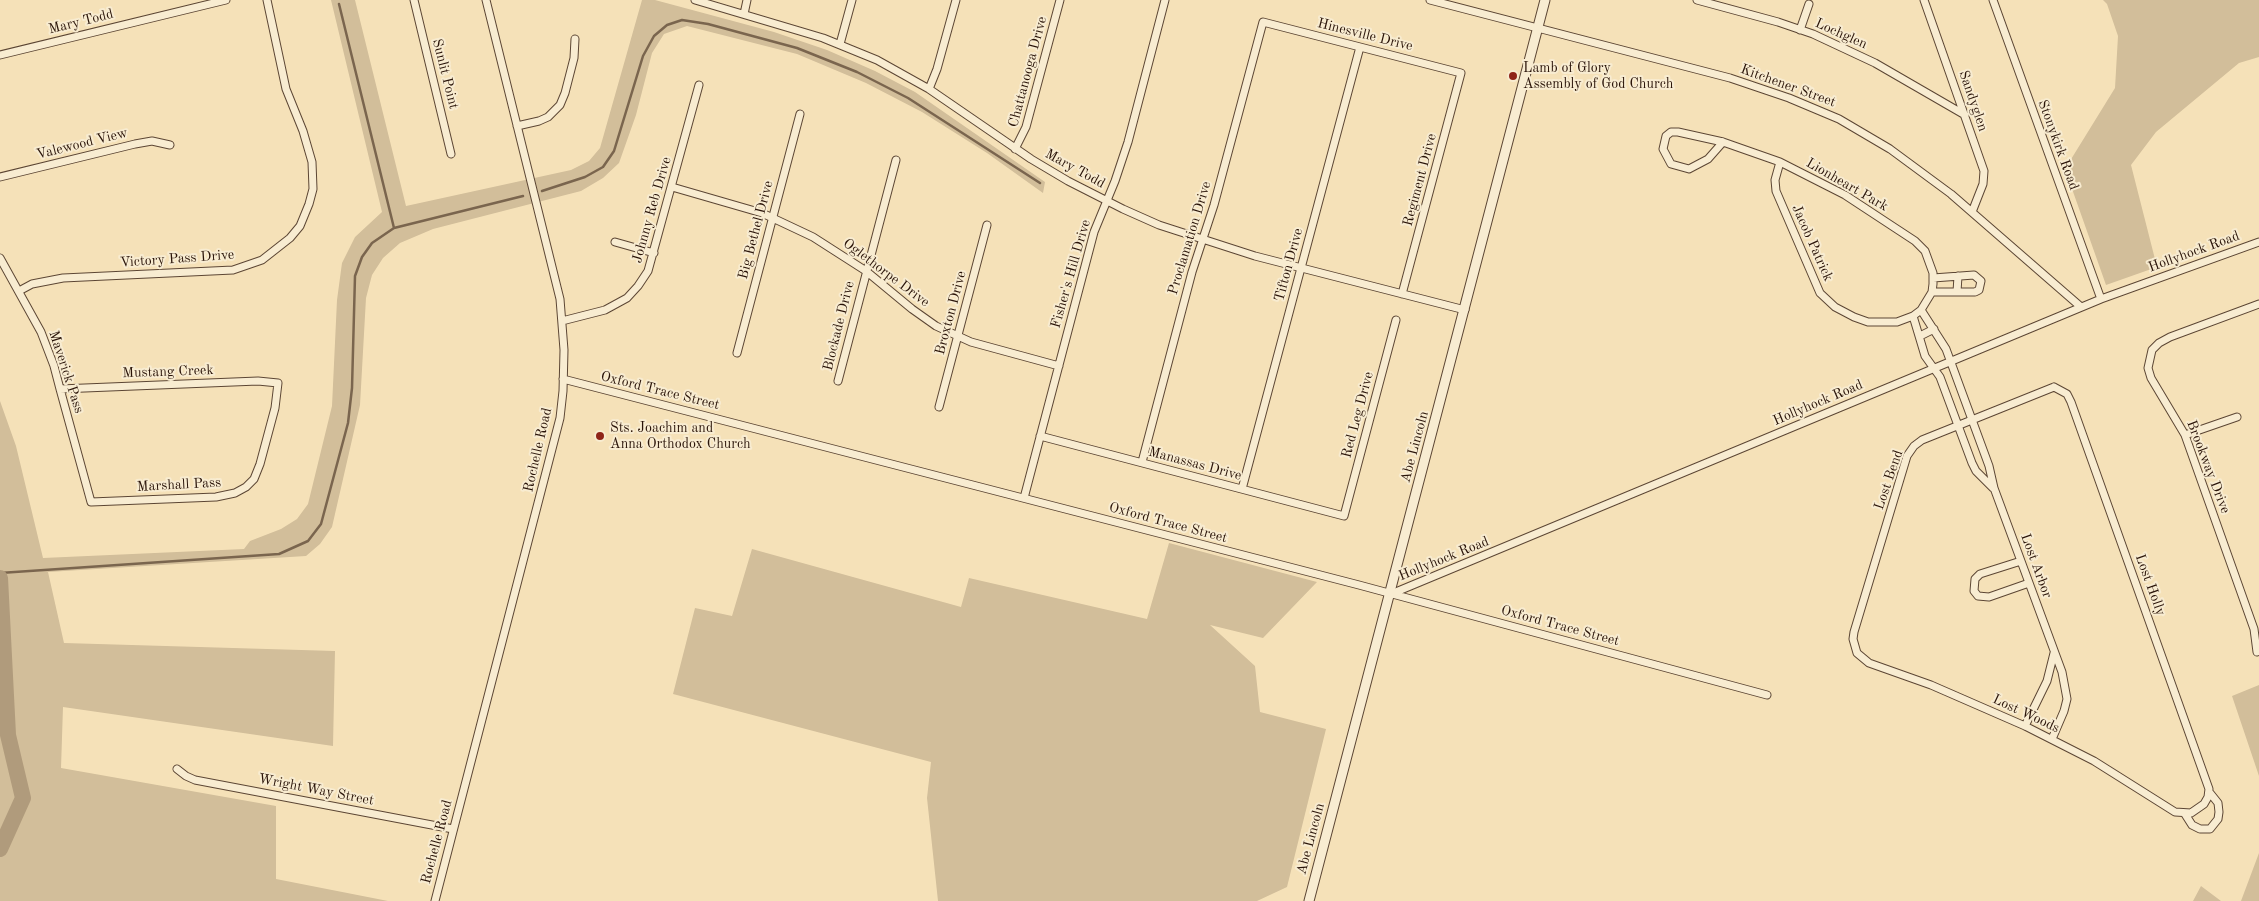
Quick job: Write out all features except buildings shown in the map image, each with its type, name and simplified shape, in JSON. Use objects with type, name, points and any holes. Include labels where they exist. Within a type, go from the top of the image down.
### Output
[{"type":"street","name":"Mary Todd","points":[[0,55],[226,0]]},
{"type":"street","name":"Victory Pass Drive","points":[[19,292],[32,284],[63,278],[233,270],[262,260],[290,238],[300,226],[309,204],[313,190],[312,162],[303,131],[286,89],[267,0]]},
{"type":"street","name":"Sunlit Point","points":[[414,0],[451,154]]},
{"type":"street","name":"Rochelle Road","points":[[435,901],[560,418],[563,379],[560,298],[486,0]]},
{"type":"street","name":"Mary Todd","points":[[695,0],[840,44],[877,60],[929,89],[1016,149],[1068,181],[1159,225],[1202,240],[1301,268],[1465,310]]},
{"type":"street","points":[[744,14],[747,0]]},
{"type":"street","points":[[840,44],[852,0]]},
{"type":"street","points":[[929,89],[937,69],[956,0]]},
{"type":"street","name":"Chattanooga Drive","points":[[1016,149],[1026,127],[1060,0]]},
{"type":"street","name":"Fisher's Hill Drive","points":[[1024,498],[1094,232],[1128,142],[1165,0]]},
{"type":"street","name":"Kitchener Street","points":[[1430,0],[1730,78],[1789,98],[1839,119],[1890,149],[1951,194],[2081,307]]},
{"type":"street","name":"Abe Lincoln","points":[[1309,901],[1545,0]]},
{"type":"street","name":"Lochglen","points":[[1697,0],[1724,3],[1852,51],[1965,115]]},
{"type":"street","name":"Sandyglen","points":[[1924,0],[1984,171],[1983,184],[1972,212]]},
{"type":"street","name":"Stonykirk Road","points":[[1993,0],[2101,299]]},
{"type":"street","points":[[1800,30],[1809,4]]},
{"type":"street","name":"Hinesville Drive","points":[[1263,22],[1461,73]]},
{"type":"street","name":"Proclamation Drive","points":[[1142,462],[1263,22]]},
{"type":"street","points":[[516,126],[548,117],[560,105],[574,58],[575,40]]},
{"type":"street","name":"Tifton Drive","points":[[1242,489],[1360,47]]},
{"type":"street","name":"Regiment Drive","points":[[1402,294],[1461,73]]},
{"type":"street","name":"Johnny Reb Drive","points":[[562,321],[606,310],[626,298],[643,279],[654,253],[699,84]]},
{"type":"street","name":"Big Bethel Drive","points":[[737,353],[800,114]]},
{"type":"street","name":"Lionheart Park","points":[[1723,142],[1708,160],[1689,169],[1671,164],[1663,150],[1666,136],[1671,132],[1723,142],[1780,162],[1845,195],[1915,242],[1925,251],[1933,278],[1932,292],[1921,310]]},
{"type":"street","name":"Valewood View","points":[[0,177],[135,144],[152,141],[170,145]]},
{"type":"street","name":"Blockade Drive","points":[[838,381],[896,160]]},
{"type":"street","name":"Jacob Patrick","points":[[1780,162],[1775,180],[1776,191],[1820,293],[1835,307],[1868,322],[1882,324],[1896,322],[1913,316],[1921,310]]},
{"type":"street","name":"Oglethorpe Drive","points":[[672,187],[773,217],[813,237],[866,271],[936,326],[978,344],[1059,366]]},
{"type":"street","name":"Broxton Drive","points":[[939,407],[987,225]]},
{"type":"street","points":[[615,242],[654,253]]},
{"type":"street","name":"Hollyhock Road","points":[[1390,594],[2081,307],[2259,242]]},
{"type":"street","name":"Maverick Pass","points":[[0,258],[41,332],[60,389],[91,502]]},
{"type":"street","points":[[1932,292],[1975,292],[1979,290],[1981,281],[1974,275],[1933,278]]},
{"type":"street","points":[[1958,276],[1958,292]]},
{"type":"street","name":"Brookway Drive","points":[[2257,652],[2256,628],[2185,435],[2151,378],[2148,368],[2152,350],[2159,343],[2170,337],[2259,304]]},
{"type":"street","points":[[1921,310],[1943,341],[1950,362]]},
{"type":"street","points":[[1913,316],[1925,356],[1933,368]]},
{"type":"street","name":"Red Leg Drive","points":[[1344,516],[1396,320]]},
{"type":"street","points":[[1920,336],[1934,329]]},
{"type":"street","name":"Lost Arbor","points":[[1950,362],[2062,672],[2067,699],[2052,739]]},
{"type":"street","name":"Lost Arbor","points":[[1933,368],[1940,377],[1957,426],[1976,471],[1994,488]]},
{"type":"street","name":"Oxford Trace Street","points":[[563,379],[1390,594],[1767,695]]},
{"type":"street","name":"Mustang Creek","points":[[60,389],[258,381],[278,383]]},
{"type":"street","name":"Marshall Pass","points":[[91,502],[216,497],[235,493],[246,487],[254,479],[260,464],[275,408],[278,383]]},
{"type":"street","name":"Lost Bend","points":[[1855,646],[1854,632],[1907,456],[1914,446],[1922,440],[2050,388],[2061,389]]},
{"type":"street","name":"Lost Holly","points":[[2061,389],[2071,402],[2210,793],[2218,803],[2218,819],[2215,825]]},
{"type":"street","points":[[2185,435],[2236,417]]},
{"type":"street","name":"Manassas Drive","points":[[1040,436],[1344,516]]},
{"type":"street","points":[[2021,560],[1980,574],[1975,579],[1974,591],[1978,596],[1989,597],[2029,583]]},
{"type":"street","name":"Lost Woods","points":[[1855,646],[1861,657],[1869,662],[1931,685],[2026,726],[2094,761],[2175,812],[2185,814],[2192,825],[2200,830],[2205,831],[2215,825]]},
{"type":"street","points":[[2026,726],[2047,681],[2054,652]]},
{"type":"street","name":"Wright Way Street","points":[[177,769],[186,776],[196,780],[453,829]]},
{"type":"street","points":[[2185,814],[2200,808],[2210,793]]},
{"type":"shaded area","points":[[331,0],[355,0],[406,206],[571,170],[589,161],[600,148],[642,0],[655,0],[774,32],[827,50],[875,71],[915,92],[1045,182],[1043,193],[987,153],[922,112],[866,83],[797,54],[687,26],[664,34],[652,53],[636,115],[619,163],[603,178],[581,191],[433,229],[400,243],[383,258],[372,275],[366,298],[360,405],[332,527],[320,544],[306,556],[48,572],[64,643],[335,651],[333,746],[63,707],[61,768],[276,806],[276,879],[388,901],[0,901],[0,401],[16,446],[43,558],[244,549],[250,541],[281,529],[297,519],[308,504],[332,406],[337,300],[342,263],[355,237],[382,212]]},
{"type":"shaded area","points":[[2103,0],[2259,0],[2259,57],[2239,63],[2156,132],[2131,165],[2157,267],[2106,285],[2065,169],[2115,88],[2118,36],[2107,4]]},
{"type":"shaded area","points":[[1169,543],[1317,582],[1263,638],[1210,625],[1255,666],[1260,712],[1326,729],[1287,887],[1257,901],[938,901],[927,798],[931,762],[673,694],[695,608],[732,616],[752,549],[961,607],[969,578],[1147,619]]},
{"type":"shaded area","points":[[2259,685],[2259,776],[2232,696]]},
{"type":"shaded area","points":[[2259,853],[2259,901],[2241,901]]},
{"type":"shaded area","points":[[2201,886],[2221,901],[2193,901]]},
{"type":"waterway","points":[[339,4],[394,228]]},
{"type":"waterway","points":[[542,191],[585,177],[603,167],[614,151],[643,56],[654,36],[667,25],[682,20],[708,24],[797,48],[857,72],[908,98],[1040,183]]},
{"type":"waterway","points":[[0,573],[279,554],[308,541],[321,524],[348,423],[352,388],[355,276],[362,257],[372,243],[394,228],[523,196]]},
{"type":"waterway","points":[[0,578],[8,735],[23,798],[0,849]]},
{"type":"place","name":"Lamb of Glory Assembly of God Church","points":[[1513,76]]},
{"type":"place","name":"Sts. Joachim and Anna Orthodox Church","points":[[600,436]]}]
